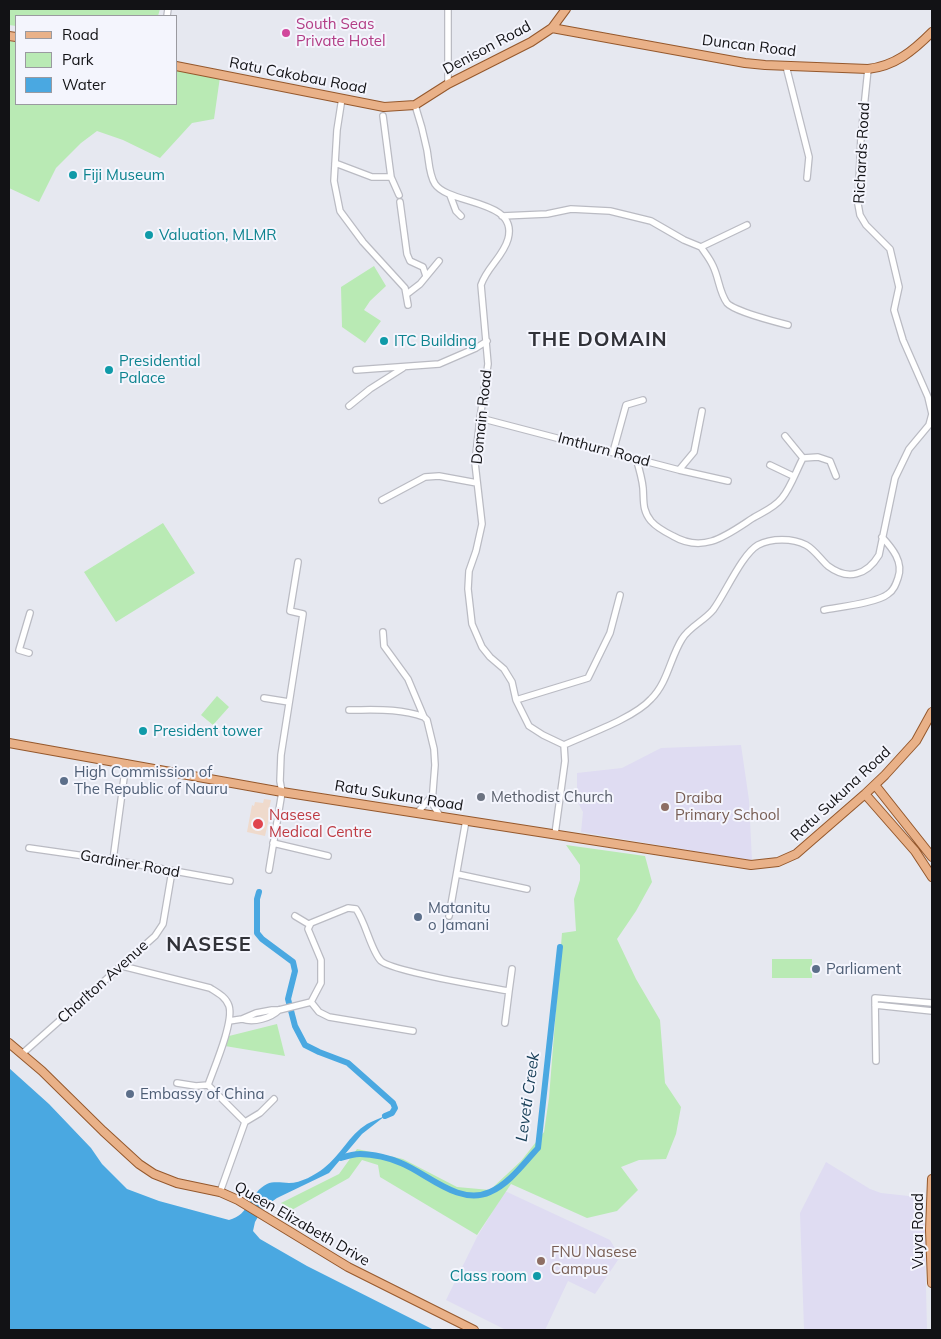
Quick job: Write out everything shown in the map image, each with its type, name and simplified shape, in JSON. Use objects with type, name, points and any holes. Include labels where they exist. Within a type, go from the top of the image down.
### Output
[{"type":"main road","name":"Denison Road","points":[[416,105],[448,84],[531,42],[552,28],[566,9]]},
{"type":"main road","name":"Duncan Road","points":[[552,28],[744,62],[786,66],[868,69],[882,67],[899,60],[913,51],[932,32]]},
{"type":"main road","name":"Ratu Cakobau Road","points":[[178,66],[384,107],[416,105]]},
{"type":"main road","name":"Ratu Sukuna Road","points":[[9,743],[282,792],[724,861],[762,865],[778,862],[796,854],[875,785],[916,741],[932,712]]},
{"type":"main road","points":[[875,785],[932,856]]},
{"type":"main road","points":[[865,794],[915,851],[932,877]]},
{"type":"main road","name":"Queen Elizabeth Drive","points":[[9,1042],[103,1132],[139,1164],[154,1174],[177,1183],[220,1192],[247,1205],[365,1277],[474,1330]]},
{"type":"main road","name":"Vuya Road","points":[[932,1179],[930,1230],[932,1283]]},
{"type":"street","points":[[448,9],[448,84]]},
{"type":"street","points":[[786,66],[809,157],[806,178]]},
{"type":"street","name":"Richards Road","points":[[564,745],[634,712],[651,700],[665,679],[683,637],[711,612],[738,569],[758,545],[783,540],[797,542],[808,546],[827,565],[839,573],[853,574],[865,571],[874,564],[879,555],[895,478],[909,449],[929,425],[932,414],[928,397],[902,340],[894,310],[899,287],[890,249],[866,225],[860,215],[858,204],[861,137],[868,69]]},
{"type":"street","points":[[342,98],[337,130],[334,181],[340,211],[363,242],[405,288],[408,305]]},
{"type":"street","points":[[416,105],[431,175],[435,185],[450,195],[482,203],[502,216],[547,214],[570,210],[610,211],[651,221],[684,240],[701,246],[713,266],[722,294],[731,306],[788,325]]},
{"type":"street","points":[[383,116],[391,178],[403,210],[407,254],[410,261],[422,267],[426,276]]},
{"type":"street","points":[[335,163],[372,177],[391,178]]},
{"type":"street","points":[[450,195],[456,211],[461,216]]},
{"type":"street","name":"Domain Road","points":[[502,216],[507,225],[509,236],[504,250],[484,274],[481,285],[488,364],[475,463],[482,524],[469,571],[468,589],[472,624],[482,647],[504,669],[512,682],[516,700],[529,726],[564,745]]},
{"type":"street","points":[[701,246],[747,224]]},
{"type":"street","points":[[407,294],[439,261]]},
{"type":"street","points":[[356,370],[439,364],[476,348],[487,341]]},
{"type":"street","points":[[349,406],[370,389],[405,366]]},
{"type":"street","points":[[612,452],[626,405],[643,400]]},
{"type":"street","points":[[679,470],[694,452],[702,412]]},
{"type":"street","name":"Imthurn Road","points":[[480,418],[728,481]]},
{"type":"street","points":[[784,436],[803,458]]},
{"type":"street","points":[[803,458],[818,457],[830,461],[836,476]]},
{"type":"street","points":[[636,458],[641,475],[644,509],[651,521],[663,531],[689,543],[703,543],[717,540],[774,506],[783,497],[803,458]]},
{"type":"street","points":[[770,465],[794,476]]},
{"type":"street","points":[[382,500],[425,477],[439,476],[477,483]]},
{"type":"street","points":[[824,610],[878,599],[888,595],[895,587],[900,573],[896,553],[882,537]]},
{"type":"street","points":[[269,870],[282,792],[280,781],[282,755],[303,614],[290,611],[298,562]]},
{"type":"street","points":[[516,700],[588,678],[610,633],[620,595]]},
{"type":"street","points":[[29,653],[19,650],[30,612]]},
{"type":"street","points":[[383,632],[384,646],[408,679],[427,720],[434,749],[435,765],[432,803],[440,816]]},
{"type":"street","points":[[264,698],[289,702]]},
{"type":"street","points":[[348,710],[393,710],[411,712],[424,717]]},
{"type":"street","points":[[555,834],[566,761],[564,745]]},
{"type":"street","points":[[113,860],[126,764]]},
{"type":"street","points":[[417,813],[432,796]]},
{"type":"street","points":[[449,916],[466,820]]},
{"type":"street","points":[[273,844],[328,856]]},
{"type":"street","name":"Gardiner Road","points":[[29,848],[113,860],[230,881]]},
{"type":"street","name":"Charlton Avenue","points":[[22,1053],[155,936],[163,924],[172,871]]},
{"type":"street","points":[[457,874],[527,889]]},
{"type":"street","points":[[311,1002],[320,983],[321,960],[308,929],[311,923],[348,908],[356,909],[362,917],[376,954],[382,962],[403,970],[509,992]]},
{"type":"street","points":[[295,916],[310,925]]},
{"type":"street","points":[[122,966],[197,985],[220,994],[229,1005],[229,1021],[208,1085]]},
{"type":"street","points":[[505,1024],[512,968]]},
{"type":"street","points":[[229,1021],[273,1015],[279,1010],[311,1002]]},
{"type":"street","points":[[311,1002],[319,1012],[329,1017],[413,1031]]},
{"type":"street","points":[[875,1002],[932,1003]]},
{"type":"street","points":[[875,1002],[932,1011]]},
{"type":"street","points":[[875,1002],[876,1061]]},
{"type":"street","points":[[177,1083],[196,1086],[208,1085],[245,1122]]},
{"type":"street","points":[[220,1192],[245,1122],[260,1113],[274,1099]]},
{"type":"shaded area","name":"Draiba Primary School","points":[[741,745],[749,800],[752,861],[581,832],[583,812],[577,801],[577,773],[622,768],[661,748]]},
{"type":"shaded area","name":"Nasese Medical Centre","points":[[264,799],[271,800],[265,836],[247,832],[252,805],[254,806],[255,802],[263,803]]},
{"type":"shaded area","points":[[826,1162],[870,1189],[881,1193],[918,1197],[924,1203],[927,1330],[748,1330],[804,1329],[800,1213]]},
{"type":"shaded area","name":"FNU Nasese Campus","points":[[505,1191],[610,1240],[620,1257],[595,1294],[568,1281],[545,1330],[506,1330],[446,1300],[477,1237]]},
{"type":"green space","points":[[9,9],[160,9],[158,15],[15,15],[15,26],[9,25]]},
{"type":"green space","points":[[9,41],[15,42],[15,105],[178,105],[178,70],[220,77],[214,119],[192,123],[160,158],[123,140],[97,131],[81,143],[56,168],[39,202],[9,188]]},
{"type":"green space","points":[[374,266],[386,286],[370,301],[364,310],[381,321],[365,343],[342,327],[341,287]]},
{"type":"green space","points":[[163,523],[195,573],[116,622],[84,572]]},
{"type":"green space","points":[[217,696],[229,707],[213,725],[201,715]]},
{"type":"green space","points":[[566,845],[645,856],[652,882],[636,911],[617,939],[636,979],[660,1020],[665,1083],[681,1107],[676,1134],[666,1159],[639,1160],[621,1167],[638,1190],[617,1211],[587,1218],[511,1184],[477,1235],[380,1177],[378,1165],[362,1160],[349,1178],[290,1211],[281,1203],[339,1174],[357,1149],[403,1159],[457,1187],[490,1190],[521,1161],[544,1132],[549,1098],[562,933],[576,931],[574,899],[580,880],[580,865]]},
{"type":"green space","points":[[772,959],[812,959],[812,978],[772,978]]},
{"type":"green space","points":[[277,1024],[285,1056],[225,1046],[229,1036]]},
{"type":"water","points":[[9,1068],[49,1104],[91,1148],[102,1164],[127,1189],[159,1201],[229,1220],[246,1209],[257,1192],[267,1184],[298,1182],[320,1171],[335,1158],[361,1129],[385,1116],[362,1134],[329,1173],[277,1198],[263,1208],[255,1222],[253,1231],[260,1239],[307,1266],[434,1330],[9,1330]]},
{"type":"waterway","points":[[259,892],[257,899],[257,933],[262,939],[293,962],[295,971],[288,999],[295,1026],[305,1045],[348,1063],[393,1103],[395,1108],[392,1113],[385,1116]]},
{"type":"waterway","name":"Leveti Creek","points":[[341,1158],[360,1154],[387,1158],[411,1168],[444,1187],[467,1195],[490,1192],[510,1179],[538,1148],[560,947]]},
{"type":"place","name":"South Seas Private Hotel","points":[[286,33]]},
{"type":"place","name":"Fiji Museum","points":[[73,175]]},
{"type":"place","name":"Valuation, MLMR","points":[[149,235]]},
{"type":"place","name":"ITC Building","points":[[384,341]]},
{"type":"place","name":"Presidential Palace","points":[[109,370]]},
{"type":"place","name":"President tower","points":[[143,731]]},
{"type":"place","name":"High Commission of The Republic of Nauru","points":[[64,781]]},
{"type":"place","name":"Methodist Church","points":[[481,797]]},
{"type":"place","name":"Draiba Primary School","points":[[665,807]]},
{"type":"place","name":"Nasese Medical Centre","points":[[258,824]]},
{"type":"place","name":"Matanitu o Jamani","points":[[418,917]]},
{"type":"place","name":"Parliament","points":[[816,969]]},
{"type":"place","name":"Embassy of China","points":[[130,1094]]},
{"type":"place","name":"FNU Nasese Campus","points":[[541,1261]]},
{"type":"place","name":"Class room","points":[[537,1276]]},
{"type":"district","name":"THE DOMAIN","points":[[598,340]]},
{"type":"district","name":"NASESE","points":[[209,945]]}]
